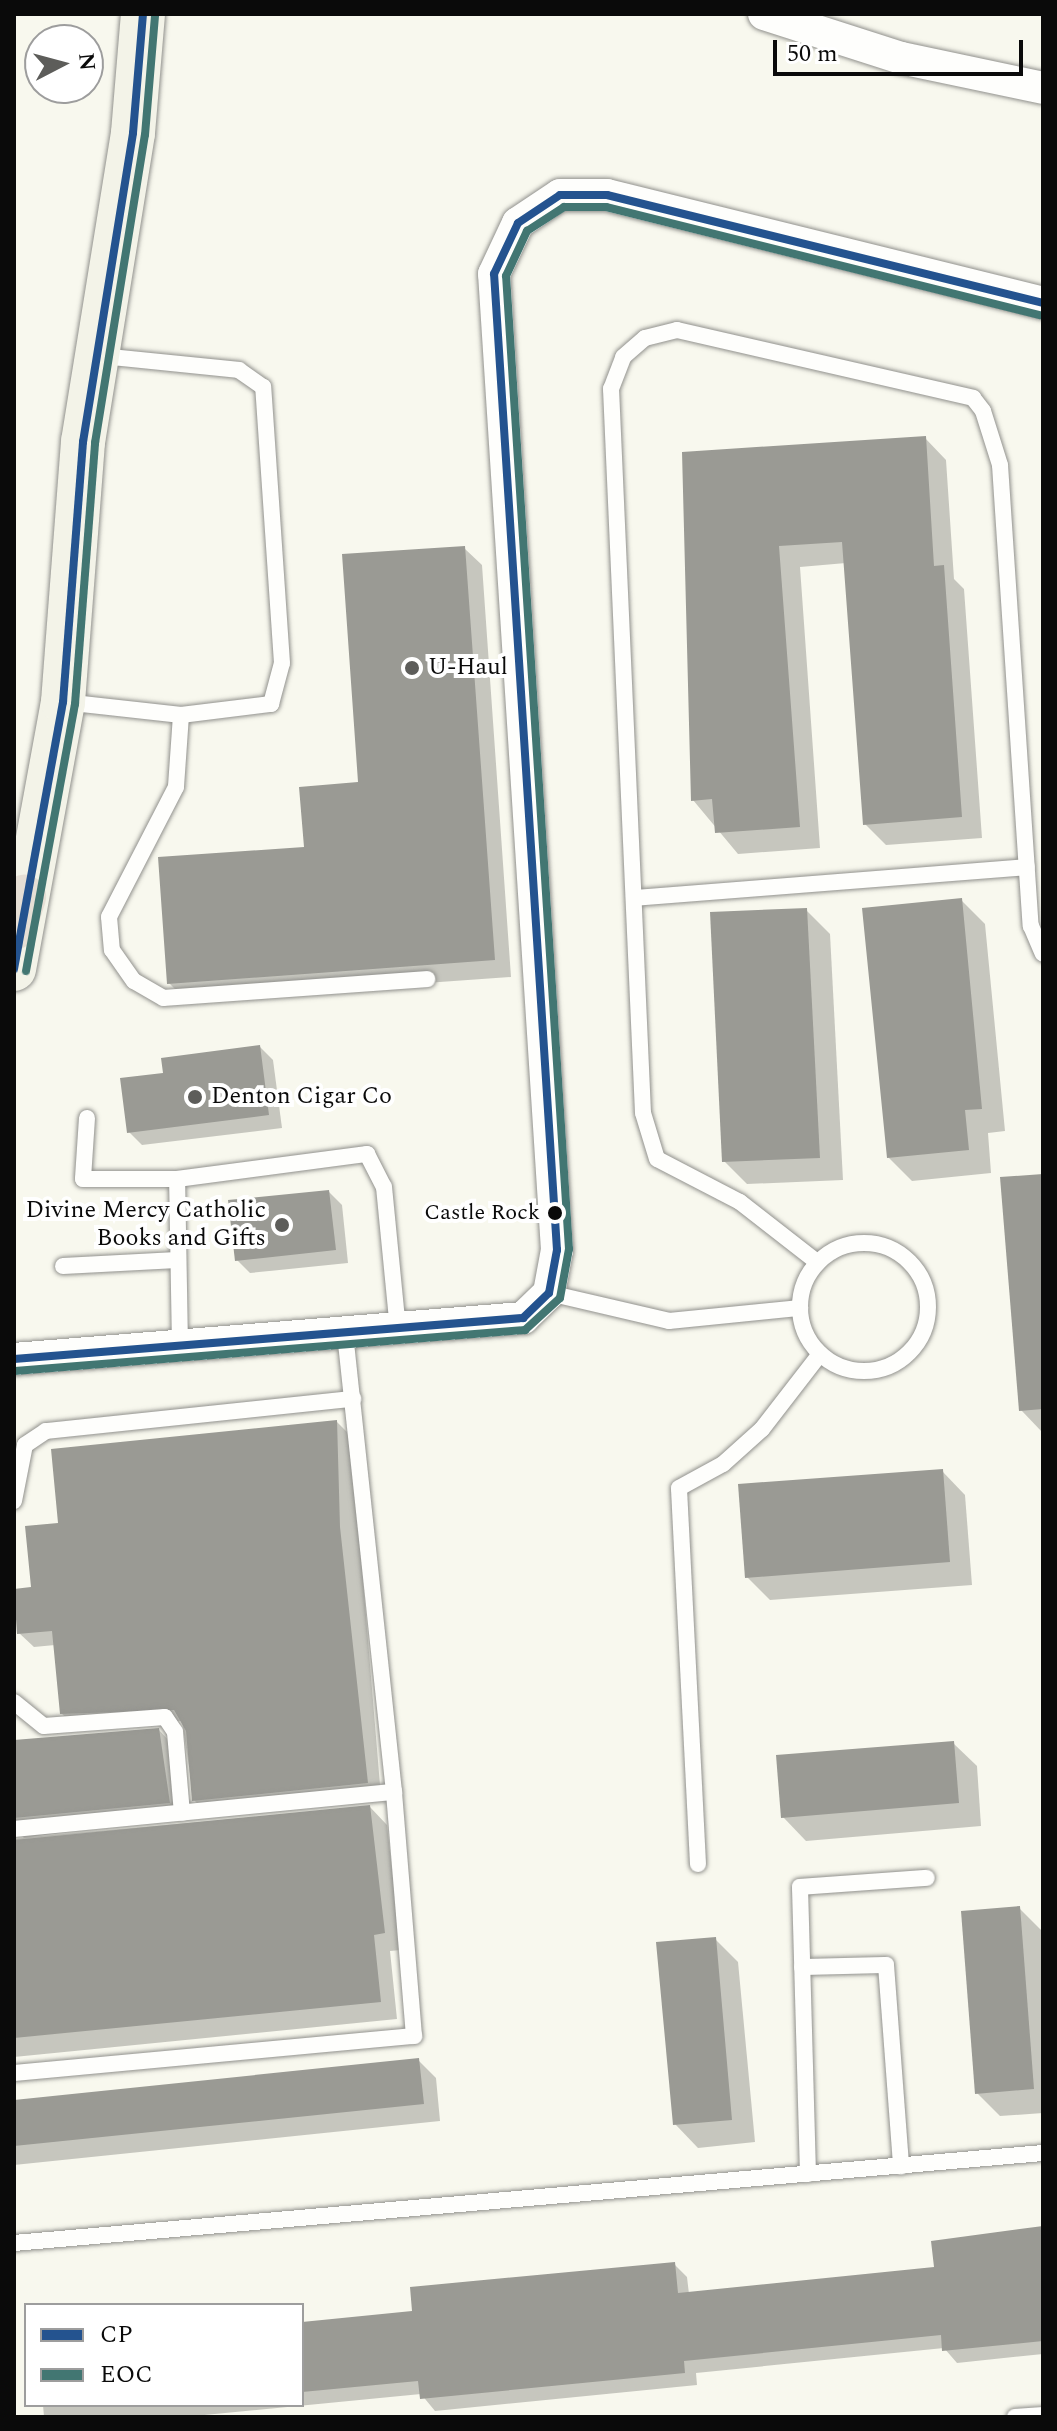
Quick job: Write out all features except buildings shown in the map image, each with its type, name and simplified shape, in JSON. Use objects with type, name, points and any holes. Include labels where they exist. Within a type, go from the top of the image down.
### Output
[{"type":"main road","points":[[14,969],[19,912],[63,702],[96,354],[133,133],[143,14]]},
{"type":"street","points":[[764,14],[901,58],[1043,88]]},
{"type":"street","points":[[14,1359],[523,1318],[549,1293],[557,1250],[494,274],[518,223],[560,195],[607,195],[1043,303]]},
{"type":"lane","points":[[817,1262],[740,1202],[657,1159],[643,1113],[611,389],[623,357],[645,338],[677,330],[973,398],[983,411],[1000,465],[1031,926],[1043,954]]},
{"type":"lane","points":[[63,702],[181,715],[271,704],[282,663],[263,387],[239,370],[115,362],[96,354]]},
{"type":"lane","points":[[181,715],[176,787],[109,917],[112,950],[134,981],[164,998],[195,998],[427,979]]},
{"type":"lane","points":[[634,898],[1027,867]]},
{"type":"lane","points":[[87,1118],[83,1179],[177,1179],[367,1154],[384,1187],[398,1329]]},
{"type":"lane","points":[[177,1179],[180,1346]]},
{"type":"lane","points":[[862,1242],[887,1246],[923,1280],[929,1305],[918,1341],[891,1366],[841,1368],[820,1354],[800,1308],[817,1262],[862,1242]]},
{"type":"lane","points":[[63,1266],[177,1260]]},
{"type":"lane","points":[[549,1293],[669,1321],[800,1308]]},
{"type":"lane","points":[[14,2073],[414,2036],[394,1792],[345,1333]]},
{"type":"lane","points":[[698,1864],[679,1488],[723,1464],[762,1429],[820,1354]]},
{"type":"lane","points":[[14,1501],[25,1445],[46,1431],[353,1399]]},
{"type":"lane","points":[[14,1702],[44,1726],[165,1717],[175,1732],[182,1813]]},
{"type":"lane","points":[[14,1829],[394,1792]]},
{"type":"lane","points":[[808,2174],[800,1887],[927,1878]]},
{"type":"lane","points":[[802,1967],[886,1965],[901,2166]]},
{"type":"lane","points":[[14,2243],[1043,2153]]},
{"type":"lane","points":[[1015,2417],[1043,2415]]},
{"type":"transit line","name":"CP","points":[[14,969],[63,702],[83,442],[133,133],[143,14]]},
{"type":"transit line","name":"EOC","points":[[26,971],[75,704],[95,443],[145,135],[155,15]]},
{"type":"transit line","name":"CP","points":[[14,1359],[523,1318],[549,1293],[557,1250],[494,274],[518,223],[560,195],[607,195],[1043,303]]},
{"type":"transit line","name":"EOC","points":[[15,1371],[525,1330],[560,1298],[569,1249],[506,276],[527,231],[564,207],[606,207],[1040,315]]},
{"type":"place","name":"U-Haul","points":[[412,668]]},
{"type":"place","name":"Denton Cigar Co","points":[[195,1097]]},
{"type":"place","name":"Castle Rock","points":[[555,1213]]},
{"type":"place","name":"Divine Mercy Catholic Books and Gifts","points":[[282,1225]]}]
